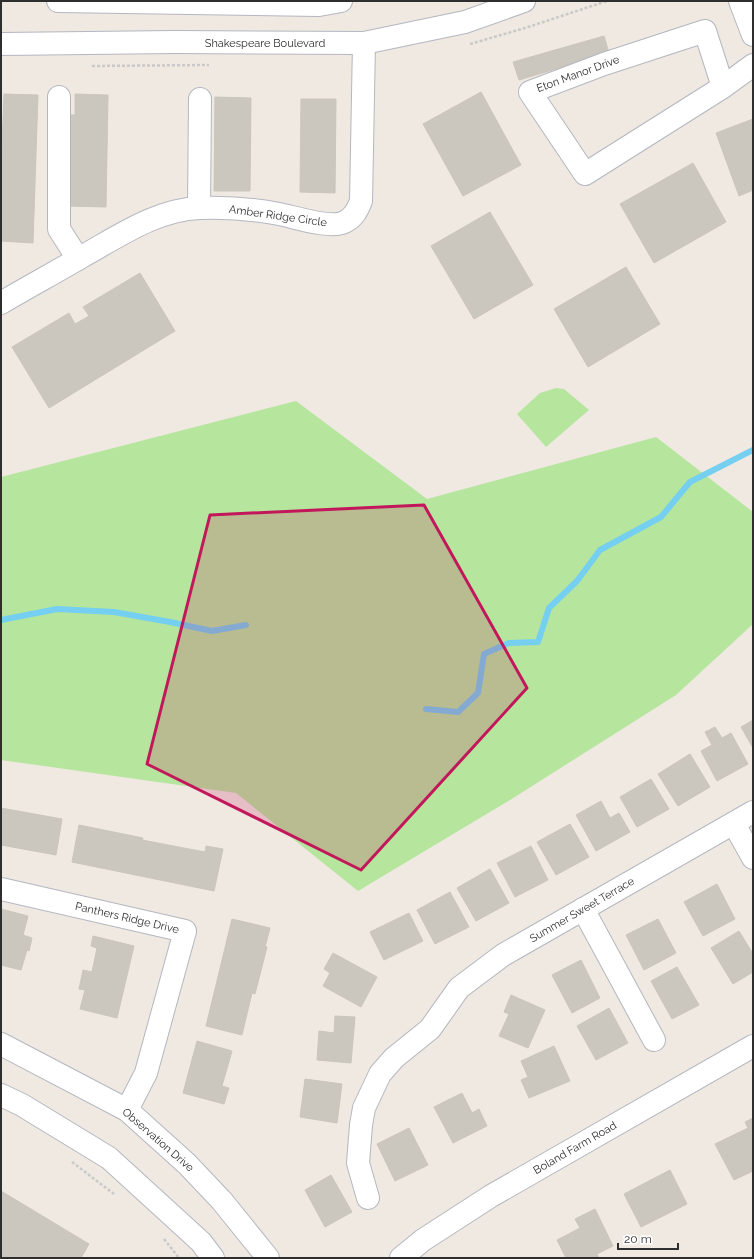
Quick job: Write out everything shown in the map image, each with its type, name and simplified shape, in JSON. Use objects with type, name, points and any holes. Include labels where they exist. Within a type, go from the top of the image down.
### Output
[{"type":"street","points":[[58,1],[319,5],[341,1]]},
{"type":"street","name":"Shakespeare Boulevard","points":[[1,44],[175,42],[364,43],[465,22],[524,1]]},
{"type":"street","points":[[740,1],[753,35]]},
{"type":"street","name":"Eton Manor Drive","points":[[723,87],[705,31],[604,64],[530,92],[585,174],[723,87],[753,65]]},
{"type":"street","name":"Amber Ridge Circle","points":[[1,303],[119,236],[155,219],[178,212],[199,208],[241,209],[279,214],[320,223],[342,223],[356,214],[361,201],[364,43]]},
{"type":"street","points":[[59,97],[59,229],[78,259]]},
{"type":"street","points":[[199,208],[200,99]]},
{"type":"street","name":"Summer Sweet Terrace","points":[[368,1198],[358,1163],[364,1108],[380,1074],[394,1058],[430,1029],[459,988],[503,955],[753,812]]},
{"type":"street","points":[[734,824],[753,858]]},
{"type":"street","name":"Panthers Ridge Drive","points":[[1,889],[185,931],[146,1073],[127,1110]]},
{"type":"street","points":[[583,909],[654,1040]]},
{"type":"street","name":"Observation Drive","points":[[1,1044],[127,1110],[187,1164],[222,1201],[268,1258]]},
{"type":"street","name":"Boland Farm Road","points":[[401,1258],[423,1240],[491,1196],[753,1046]]},
{"type":"street","points":[[1,1095],[22,1105],[109,1158],[201,1242],[213,1258]]},
{"type":"path","points":[[66,1158],[115,1194]]},
{"type":"path","points":[[160,1234],[179,1258]]},
{"type":"highlighted area","points":[[424,505],[527,688],[361,870],[147,764],[210,515]]},
{"type":"green space","points":[[556,388],[564,389],[589,410],[546,447],[517,414],[540,393]]},
{"type":"green space","points":[[296,401],[427,499],[656,437],[753,512],[753,624],[676,695],[510,800],[358,891],[236,793],[1,760],[1,477]]},
{"type":"building","points":[[604,36],[609,53],[519,80],[513,62]]},
{"type":"building","points":[[481,92],[521,165],[463,196],[423,124]]},
{"type":"building","points":[[4,94],[38,95],[33,243],[1,241],[1,172]]},
{"type":"building","points":[[75,94],[108,95],[106,207],[67,206],[68,115],[75,115]]},
{"type":"building","points":[[215,97],[251,98],[250,191],[214,191]]},
{"type":"building","points":[[301,99],[336,99],[335,193],[300,192]]},
{"type":"building","points":[[753,119],[753,190],[739,196],[716,133]]},
{"type":"building","points":[[693,163],[726,222],[654,263],[620,204]]},
{"type":"building","points":[[490,212],[533,285],[474,319],[431,246]]},
{"type":"building","points":[[626,267],[660,324],[588,367],[554,309]]},
{"type":"building","points":[[140,273],[175,331],[49,408],[12,347],[69,313],[75,324],[89,316],[83,307]]},
{"type":"building","points":[[753,720],[753,748],[741,727]]},
{"type":"building","points":[[715,727],[722,738],[731,733],[748,764],[717,781],[701,751],[712,745],[705,732]]},
{"type":"building","points":[[690,754],[710,787],[678,806],[658,774]]},
{"type":"building","points":[[651,779],[669,809],[637,827],[620,797]]},
{"type":"building","points":[[601,801],[610,818],[619,813],[630,832],[596,851],[576,815]]},
{"type":"building","points":[[1,808],[62,819],[56,855],[1,845]]},
{"type":"building","points":[[570,824],[589,857],[556,875],[537,842]]},
{"type":"building","points":[[79,825],[143,838],[142,840],[205,852],[206,846],[223,849],[214,891],[72,862]]},
{"type":"building","points":[[531,846],[548,880],[515,897],[497,863]]},
{"type":"building","points":[[490,869],[509,903],[476,921],[457,888]]},
{"type":"building","points":[[717,884],[735,919],[703,936],[684,902]]},
{"type":"building","points":[[450,892],[469,927],[435,944],[417,910]]},
{"type":"building","points":[[1,909],[28,916],[23,935],[32,938],[29,951],[27,950],[21,970],[1,965]]},
{"type":"building","points":[[409,913],[423,941],[384,960],[370,932]]},
{"type":"building","points":[[232,919],[270,928],[265,947],[267,947],[255,994],[252,993],[242,1035],[206,1026]]},
{"type":"building","points":[[658,919],[676,953],[644,970],[626,935]]},
{"type":"building","points":[[739,931],[753,954],[753,972],[733,984],[711,948]]},
{"type":"building","points":[[93,936],[134,946],[117,1018],[80,1009],[85,990],[79,989],[83,970],[92,972],[97,948],[91,946]]},
{"type":"building","points":[[333,953],[377,977],[361,1007],[323,986],[330,973],[324,969]]},
{"type":"building","points":[[581,960],[600,998],[572,1013],[552,975]]},
{"type":"building","points":[[677,967],[699,1005],[672,1019],[651,981]]},
{"type":"building","points":[[511,995],[545,1010],[528,1048],[499,1036],[509,1014],[504,1012]]},
{"type":"building","points":[[609,1008],[628,1043],[596,1060],[577,1026]]},
{"type":"building","points":[[335,1016],[355,1017],[351,1063],[317,1060],[319,1031],[334,1033]]},
{"type":"building","points":[[197,1041],[232,1051],[222,1086],[229,1088],[224,1104],[183,1093]]},
{"type":"building","points":[[554,1046],[570,1081],[529,1098],[521,1080],[528,1077],[521,1061]]},
{"type":"building","points":[[305,1079],[342,1084],[337,1123],[300,1117]]},
{"type":"building","points":[[462,1093],[472,1113],[479,1109],[487,1126],[453,1143],[434,1107]]},
{"type":"building","points":[[753,1118],[753,1171],[734,1180],[715,1144],[748,1128],[745,1122]]},
{"type":"building","points":[[409,1128],[428,1165],[395,1181],[377,1144]]},
{"type":"building","points":[[670,1170],[687,1204],[641,1227],[624,1194]]},
{"type":"building","points":[[331,1175],[352,1212],[325,1227],[305,1190]]},
{"type":"building","points":[[1,1191],[89,1244],[81,1258],[1,1258]]},
{"type":"building","points":[[595,1209],[613,1246],[597,1254],[599,1258],[566,1258],[557,1240],[580,1228],[575,1219]]},
{"type":"waterway","points":[[426,709],[458,712],[478,693],[484,654],[509,643],[538,642],[549,608],[577,581],[600,550],[661,517],[690,482],[753,450]]},
{"type":"waterway","points":[[1,620],[57,609],[114,612],[212,631],[246,625]]}]
